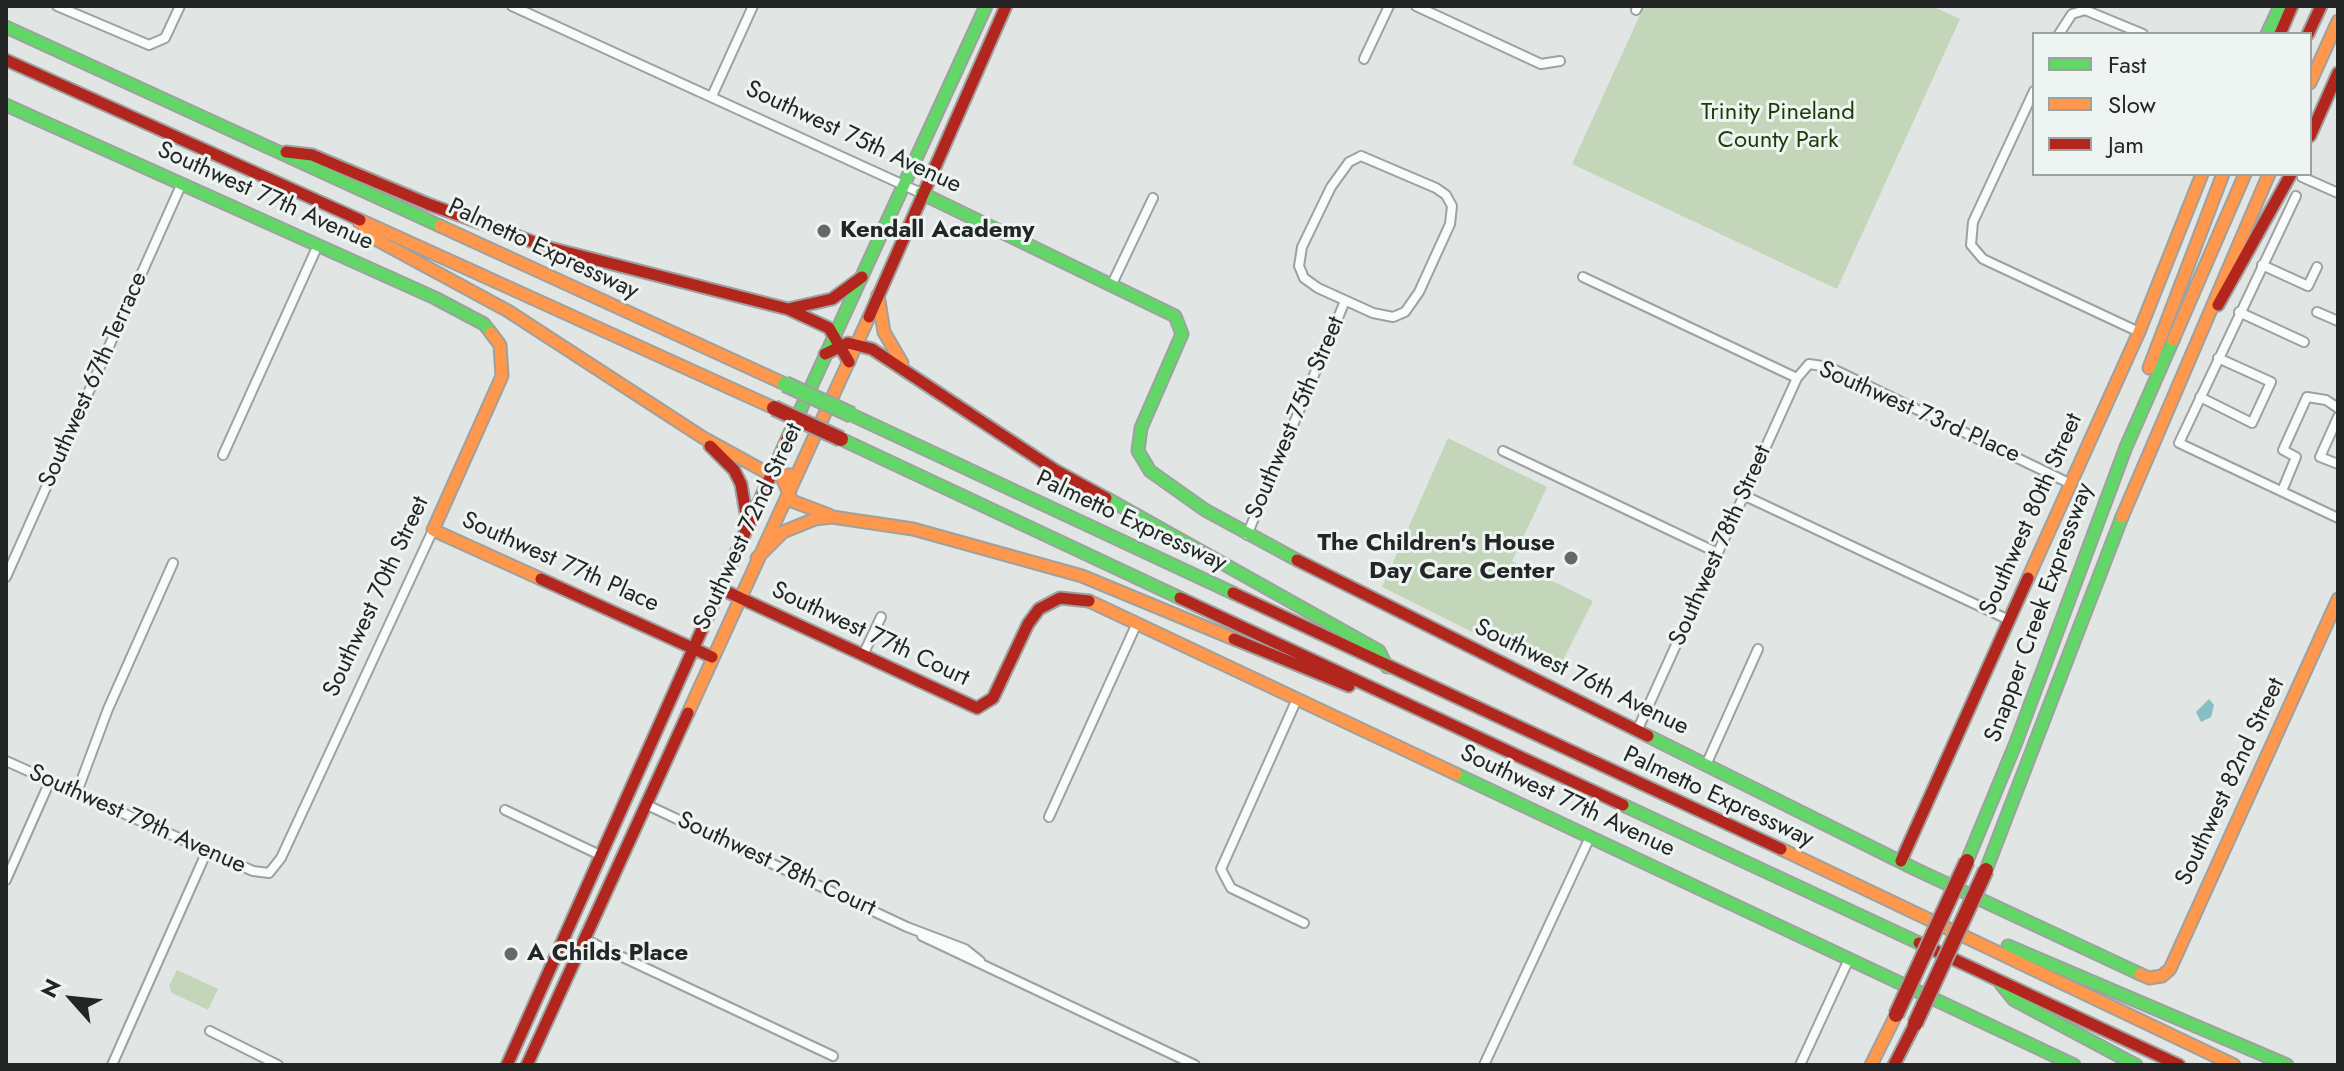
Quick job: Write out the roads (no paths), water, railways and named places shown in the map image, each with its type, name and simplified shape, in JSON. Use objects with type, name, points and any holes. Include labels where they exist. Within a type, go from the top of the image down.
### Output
[{"type":"main road","points":[[837,340],[862,277],[986,6]]},
{"type":"main road","name":"Southwest 72nd Street","points":[[527,1065],[849,362],[1006,6]]},
{"type":"main road","points":[[2268,32],[2280,6]]},
{"type":"main road","points":[[2281,32],[2292,6]]},
{"type":"main road","points":[[2309,32],[2321,6]]},
{"type":"main road","points":[[2312,79],[2338,21]]},
{"type":"main road","name":"Palmetto Expressway","points":[[6,27],[852,415],[1954,930],[2234,1065]]},
{"type":"main road","points":[[974,32],[991,39]]},
{"type":"main road","name":"Palmetto Expressway","points":[[6,60],[774,408],[1379,694],[2179,1065]]},
{"type":"main road","points":[[2312,132],[2338,73]]},
{"type":"main road","name":"Southwest 77th Avenue","points":[[8,104],[465,313],[494,335]]},
{"type":"main road","points":[[273,151],[312,155],[428,204],[550,248],[788,309],[821,323],[837,340],[849,362]]},
{"type":"main road","points":[[2133,430],[2133,408],[2222,176]]},
{"type":"main road","name":"Snapper Creek Expressway","points":[[1871,1065],[1967,861],[2133,430],[2244,176]]},
{"type":"main road","name":"Snapper Creek Expressway","points":[[1894,1065],[1986,870],[2179,375],[2268,176]]},
{"type":"main road","points":[[2179,375],[2297,176]]},
{"type":"main road","name":"Southwest 80th Street","points":[[1901,861],[2139,332],[2203,178]]},
{"type":"main road","name":"Southwest 75th Avenue","points":[[921,193],[1173,314]]},
{"type":"main road","points":[[351,215],[377,240],[508,311],[702,437],[775,472],[797,475]]},
{"type":"main road","points":[[788,309],[832,299],[862,277]]},
{"type":"main road","points":[[878,295],[884,332],[907,370]]},
{"type":"main road","name":"Southwest 76th Avenue","points":[[1173,314],[1182,334],[1141,428],[1138,454],[1161,479],[1247,535],[1637,731],[2139,974],[2158,978]]},
{"type":"main road","name":"Southwest 70th Street","points":[[433,530],[499,383],[503,354],[494,335]]},
{"type":"main road","points":[[837,340],[857,343],[907,370],[1066,477],[1379,651],[1387,667]]},
{"type":"main road","name":"Southwest 72nd Street","points":[[507,1065],[696,649],[825,354],[837,340]]},
{"type":"main road","points":[[702,437],[738,477],[746,498],[748,526]]},
{"type":"main road","points":[[775,472],[787,495],[802,507],[832,517],[913,529],[1072,572],[1138,596],[1332,682],[1379,694]]},
{"type":"main road","points":[[757,558],[788,529],[832,517]]},
{"type":"main road","name":"Southwest 77th Place","points":[[433,530],[712,657]]},
{"type":"main road","name":"Southwest 77th Court","points":[[721,589],[967,705],[983,707]]},
{"type":"main road","name":"Southwest 77th Avenue","points":[[983,707],[993,698],[1028,624],[1039,609],[1055,599],[1078,599],[1137,623],[2074,1065]]},
{"type":"main road","name":"Southwest 82nd Street","points":[[2158,978],[2170,969],[2338,599]]},
{"type":"main road","points":[[629,796],[645,804]]},
{"type":"main road","points":[[1954,930],[1978,933],[2287,1065]]},
{"type":"main road","points":[[1998,981],[2014,1000],[2136,1065]]},
{"type":"street","points":[[57,6],[138,43],[158,44],[166,36],[180,6]]},
{"type":"street","name":"Southwest 75th Avenue","points":[[512,6],[921,193]]},
{"type":"street","points":[[712,96],[753,6]]},
{"type":"street","points":[[1364,59],[1389,6]]},
{"type":"street","points":[[1416,6],[1541,64],[1560,61]]},
{"type":"street","points":[[2060,32],[2074,13],[2099,13],[2139,32]]},
{"type":"street","points":[[2032,95],[1973,222],[1971,245],[1983,259],[2139,332]]},
{"type":"street","points":[[1361,156],[1378,161],[1436,188],[1449,198],[1450,224],[1419,292],[1405,312],[1388,317],[1345,301],[1307,281],[1299,262],[1302,247],[1331,187],[1353,159],[1361,156]]},
{"type":"street","points":[[2297,176],[2338,193]]},
{"type":"street","name":"Southwest 67th Terrace","points":[[6,577],[182,183]]},
{"type":"street","points":[[2296,196],[2179,443],[2338,518]]},
{"type":"street","points":[[1112,284],[1153,198]]},
{"type":"street","points":[[223,455],[318,245]]},
{"type":"street","points":[[2262,265],[2308,286],[2317,267]]},
{"type":"street","name":"Southwest 73rd Place","points":[[1583,277],[1797,378]]},
{"type":"street","name":"Southwest 75th Street","points":[[1247,535],[1345,301]]},
{"type":"street","points":[[2239,312],[2304,342]]},
{"type":"street","points":[[2317,312],[2338,320]]},
{"type":"street","points":[[2200,397],[2252,423],[2271,382],[2218,358]]},
{"type":"street","name":"Southwest 73rd Place","points":[[1809,364],[1829,367],[2071,484]]},
{"type":"street","name":"Southwest 78th Street","points":[[1637,731],[1797,378],[1809,364]]},
{"type":"street","points":[[2282,491],[2296,457],[2283,450],[2307,397],[2326,400],[2338,408]]},
{"type":"street","points":[[2338,417],[2320,457],[2338,464]]},
{"type":"street","points":[[1503,451],[1718,553]]},
{"type":"street","points":[[1743,495],[2009,620]]},
{"type":"street","name":"Southwest 70th Street","points":[[269,873],[281,858],[393,608],[433,530]]},
{"type":"street","points":[[77,792],[108,709],[173,563]]},
{"type":"street","points":[[863,655],[881,617]]},
{"type":"street","points":[[1049,817],[1137,623]]},
{"type":"street","points":[[1706,765],[1758,649]]},
{"type":"street","points":[[1297,699],[1224,856],[1223,880],[1235,891],[1304,923]]},
{"type":"street","name":"Southwest 79th Avenue","points":[[6,761],[245,868],[260,874],[269,873]]},
{"type":"street","points":[[6,880],[50,781]]},
{"type":"street","name":"Southwest 78th Court","points":[[645,804],[907,927],[965,949],[980,961],[1195,1065]]},
{"type":"street","points":[[505,810],[602,856]]},
{"type":"street","points":[[1484,1065],[1590,837]]},
{"type":"street","points":[[112,1065],[207,851]]},
{"type":"street","points":[[584,939],[833,1056]]},
{"type":"street","points":[[1800,1065],[1849,959]]},
{"type":"street","points":[[210,1031],[278,1065]]},
{"type":"water","points":[[2209,699],[2214,705],[2211,717],[2201,722],[2196,712]]},
{"type":"place","name":"Kendall Academy","points":[[824,231]]},
{"type":"place","name":"The Children's House Day Care Center","points":[[1571,558]]},
{"type":"place","name":"A Childs Place","points":[[511,954]]},
{"type":"park label","name":"Trinity Pineland County Park","points":[[1778,127]]}]
